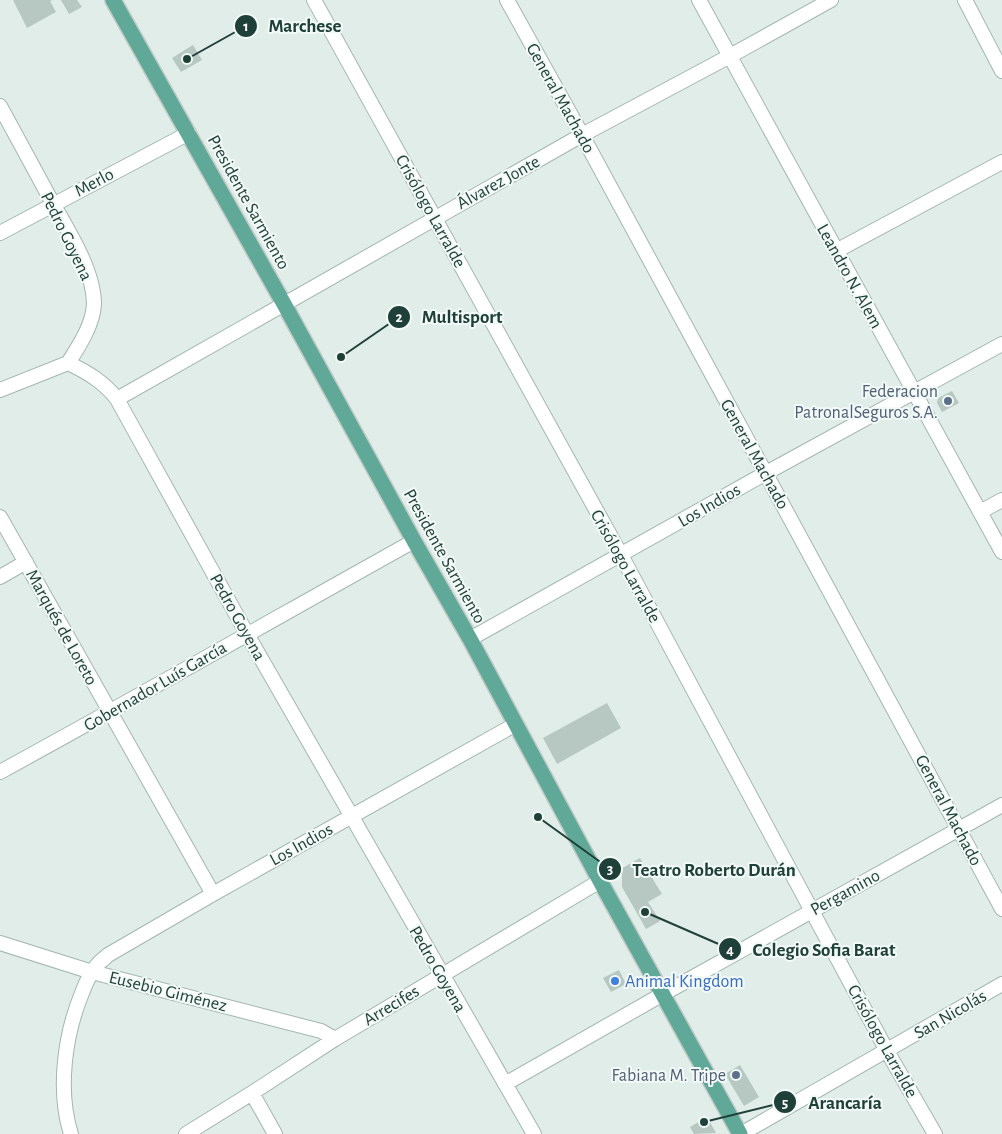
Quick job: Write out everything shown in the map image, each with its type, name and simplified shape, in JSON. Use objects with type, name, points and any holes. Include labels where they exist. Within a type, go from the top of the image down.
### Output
[{"type":"main road","name":"Presidente Sarmiento","points":[[113,0],[470,639],[600,881],[741,1134]]},
{"type":"street","name":"Crisólogo Larralde","points":[[314,0],[621,555],[887,1051],[935,1134]]},
{"type":"street","name":"General Machado","points":[[507,0],[1002,909]]},
{"type":"street","name":"Leandro N. Alem","points":[[699,0],[1002,552]]},
{"type":"street","name":"Álvarez Jonte","points":[[117,399],[582,135],[831,0]]},
{"type":"street","points":[[965,0],[1002,71]]},
{"type":"street","name":"Pedro Goyena","points":[[0,106],[81,257],[92,286],[94,306],[90,323],[68,363],[94,376],[110,389],[117,399],[246,634],[534,1134]]},
{"type":"street","name":"Merlo","points":[[0,233],[188,133]]},
{"type":"street","points":[[836,251],[1002,162]]},
{"type":"street","name":"Los Indios","points":[[470,639],[766,473],[1002,344]]},
{"type":"street","points":[[0,390],[68,363]]},
{"type":"street","points":[[980,512],[1002,500]]},
{"type":"street","name":"Marqués de Loreto","points":[[0,516],[214,894]]},
{"type":"street","name":"Gobernador Luís García","points":[[0,772],[414,541]]},
{"type":"street","points":[[0,577],[26,562]]},
{"type":"street","name":"Los Indios","points":[[71,1134],[65,1104],[64,1082],[68,1042],[72,1020],[85,985],[99,962],[214,894],[516,724]]},
{"type":"street","name":"Pergamino","points":[[506,1084],[1002,805]]},
{"type":"street","name":"Arrecifes","points":[[186,1134],[335,1039],[600,881]]},
{"type":"street","name":"Eusebio Giménez","points":[[0,943],[92,972],[321,1031],[335,1039]]},
{"type":"street","name":"San Nicolás","points":[[741,1134],[1002,984]]},
{"type":"street","points":[[252,1093],[275,1134]]},
{"type":"building","points":[[13,0],[53,0],[50,1],[56,12],[27,28]]},
{"type":"building","points":[[61,0],[77,0],[82,7],[69,14]]},
{"type":"building","points":[[193,45],[202,60],[181,72],[172,58]]},
{"type":"building","name":"Federacion PatronalSeguros S.A.","points":[[952,391],[959,403],[942,412],[937,403],[938,398]]},
{"type":"building","points":[[607,703],[621,728],[557,764],[543,738]]},
{"type":"building","points":[[640,858],[662,894],[648,902],[660,921],[646,929],[622,887],[622,875],[619,870]]},
{"type":"building","name":"Animal Kingdom","points":[[619,970],[626,984],[611,992],[603,978]]},
{"type":"building","points":[[740,1065],[759,1097],[744,1106],[725,1074]]},
{"type":"building","points":[[707,1117],[716,1133],[694,1134],[690,1127]]},
{"type":"place","name":"Marchese","points":[[187,59]]},
{"type":"place","name":"Multisport","points":[[341,357]]},
{"type":"place","name":"Federacion PatronalSeguros S.A.","points":[[948,401]]},
{"type":"place","name":"Teatro Roberto Durán","points":[[538,817]]},
{"type":"place","name":"Colegio Sofia Barat","points":[[645,912]]},
{"type":"place","name":"Animal Kingdom","points":[[615,981]]},
{"type":"place","name":"Fabiana M. Tripe","points":[[736,1075]]},
{"type":"place","name":"Arancaría","points":[[704,1122]]}]
